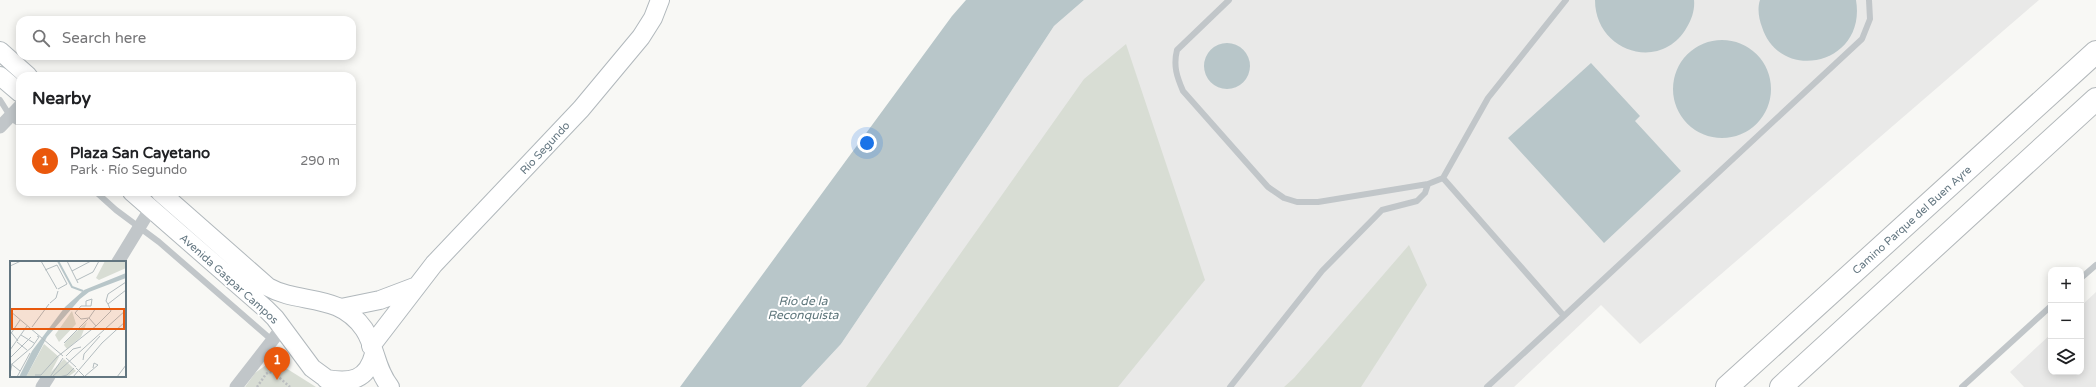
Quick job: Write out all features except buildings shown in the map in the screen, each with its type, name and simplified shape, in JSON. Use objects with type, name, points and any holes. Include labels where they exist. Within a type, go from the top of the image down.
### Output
[{"type":"highway","name":"Camino Parque del Buen Ayre","points":[[1727,387],[2096,52]]},
{"type":"highway","points":[[1781,387],[2096,99]]},
{"type":"main road","name":"Río Segundo","points":[[372,350],[434,264],[581,109],[640,37],[653,18],[660,0]]},
{"type":"main road","points":[[0,51],[24,72]]},
{"type":"main road","points":[[0,76],[16,90]]},
{"type":"main road","name":"Avenida Gaspar Campos","points":[[137,196],[266,309],[277,334],[312,368],[332,383]]},
{"type":"main road","name":"Avenida Gaspar Campos","points":[[165,196],[268,287],[278,293],[297,296],[341,308],[364,329],[382,377],[390,387]]},
{"type":"main road","points":[[341,308],[380,300],[417,286]]},
{"type":"main road","points":[[277,334],[287,304],[297,296]]},
{"type":"main road","points":[[332,383],[360,377],[371,364],[372,350]]},
{"type":"street","points":[[0,127],[15,120]]},
{"type":"street","points":[[119,261],[151,208]]},
{"type":"street","points":[[236,387],[277,334]]},
{"type":"street","points":[[42,387],[48,377]]},
{"type":"lane","points":[[1229,0],[1177,50],[1174,62],[1177,77],[1183,91],[1268,187],[1284,198],[1297,202],[1318,202],[1428,184],[1443,178],[1488,98],[1566,0]]},
{"type":"lane","points":[[1487,387],[1862,39],[1870,19],[1870,0]]},
{"type":"lane","points":[[0,100],[15,120]]},
{"type":"lane","points":[[1443,178],[1564,316]]},
{"type":"lane","points":[[1230,387],[1322,271],[1382,210],[1417,201],[1425,193],[1428,184]]},
{"type":"lane","points":[[100,196],[116,210],[277,334]]},
{"type":"lane","points":[[2084,275],[2096,265]]},
{"type":"lane","points":[[1962,387],[2048,309]]},
{"type":"path","points":[[257,387],[269,372],[274,373],[290,387]]},
{"type":"shaded area","points":[[1084,0],[2039,0],[1640,344],[1601,305],[1514,387],[801,387],[841,344],[1054,26]]},
{"type":"shaded area","points":[[1126,44],[1205,280],[1118,387],[866,387],[1084,79]]},
{"type":"shaded area","points":[[1409,245],[1427,285],[1361,387],[1284,387],[1294,378]]},
{"type":"shaded area","points":[[2096,292],[2096,387],[2024,387],[2010,372],[2048,337],[2048,375],[2084,375],[2084,303]]},
{"type":"shaded area","points":[[273,360],[316,387],[245,387],[255,373]]},
{"type":"water","name":"Río de la Reconquista","points":[[966,0],[1084,0],[1054,26],[841,344],[801,387],[680,387],[952,16]]},
{"type":"water","points":[[1595,0],[1694,0],[1694,7],[1689,24],[1676,41],[1662,50],[1646,52],[1631,50],[1617,44],[1606,33],[1598,18]]},
{"type":"water","points":[[1760,0],[1856,0],[1856,22],[1848,40],[1836,52],[1820,59],[1803,61],[1786,56],[1772,45],[1760,21]]},
{"type":"water","points":[[1722,40],[1741,43],[1757,54],[1768,70],[1771,89],[1768,108],[1757,124],[1741,135],[1722,138],[1703,135],[1687,124],[1676,108],[1673,89],[1676,70],[1687,54],[1703,43]]},
{"type":"water","points":[[1227,43],[1240,47],[1246,53],[1250,66],[1246,79],[1240,85],[1227,89],[1214,85],[1208,79],[1204,66],[1208,53],[1214,47]]},
{"type":"water","points":[[1591,63],[1640,116],[1635,121],[1681,171],[1604,243],[1508,138]]},
{"type":"place","name":"Plaza San Cayetano","points":[[277,380]]}]
